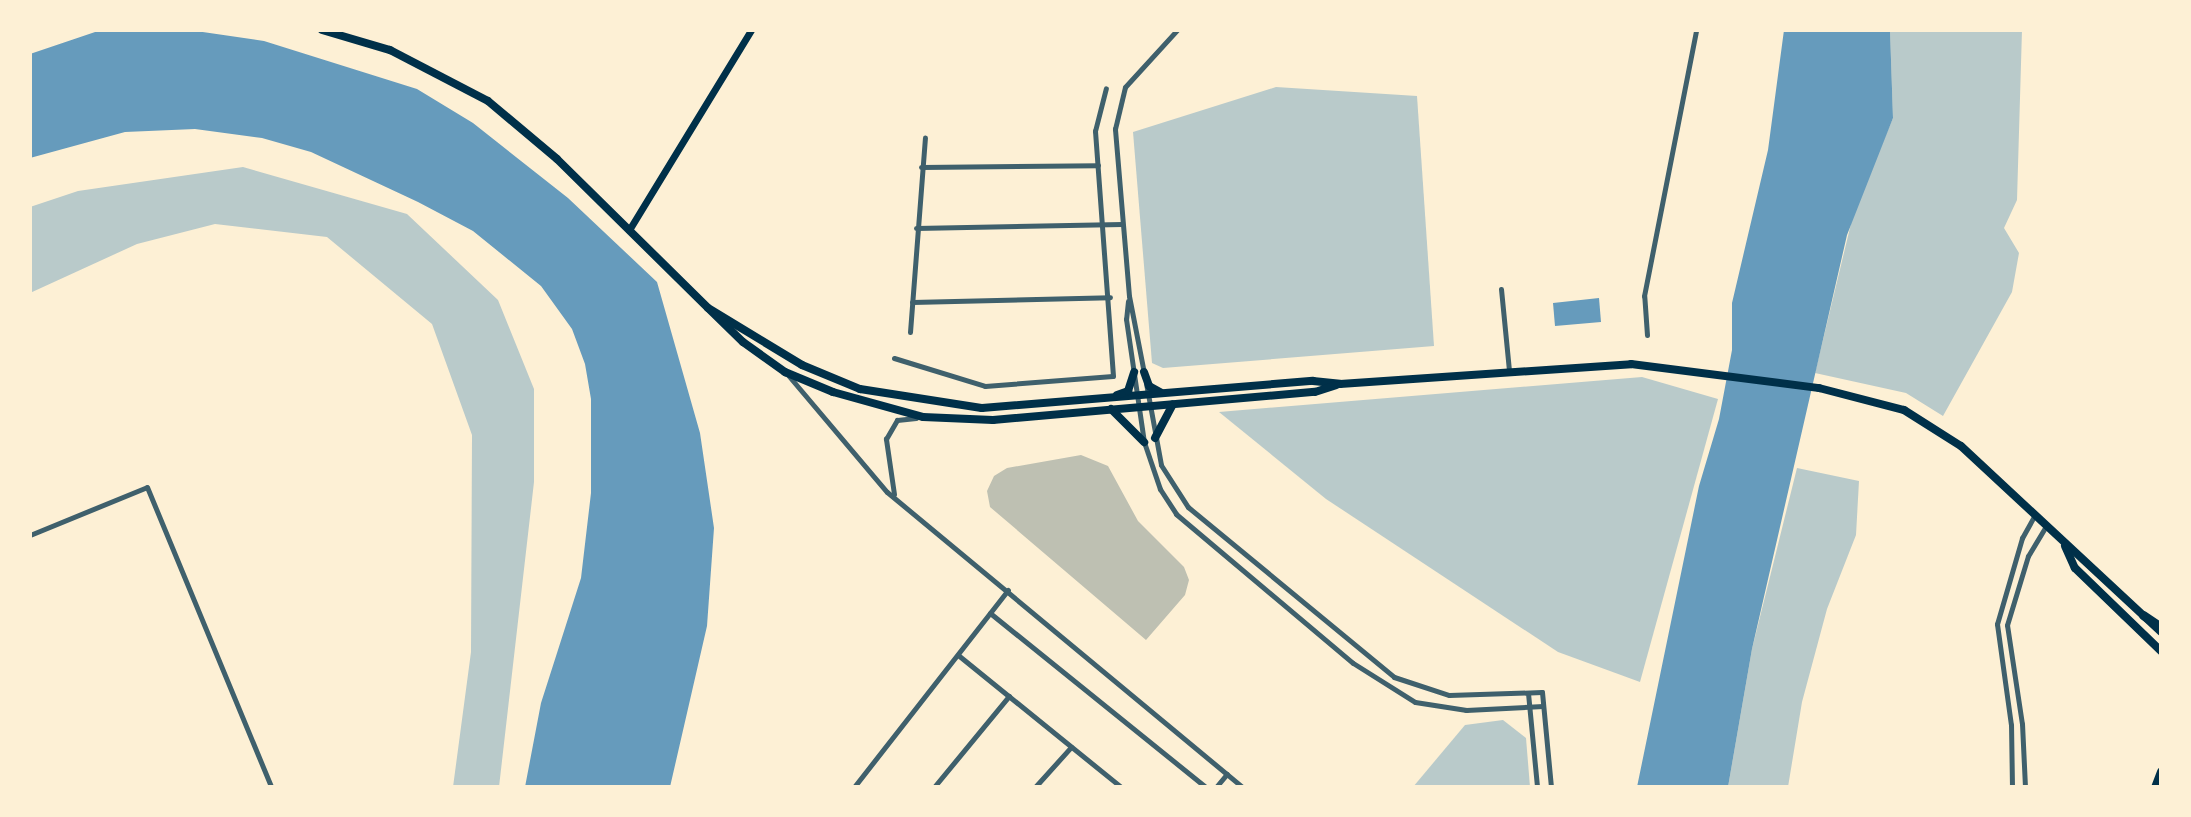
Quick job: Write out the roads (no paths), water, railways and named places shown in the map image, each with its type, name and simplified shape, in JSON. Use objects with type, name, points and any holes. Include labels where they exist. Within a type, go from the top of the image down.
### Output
[{"type":"highway","points":[[2143,615],[2161,630]]},
{"type":"highway","points":[[2155,787],[2161,771]]},
{"type":"main road","points":[[322,30],[353,34],[420,63],[488,101],[629,230],[743,342],[785,372],[833,392],[923,417],[993,420],[1148,400],[1165,394],[1313,381],[1340,384],[1655,364],[1819,388],[1874,399],[1926,421],[1961,446],[2065,545],[2085,557],[2143,615]]},
{"type":"main road","points":[[629,230],[751,30]]},
{"type":"main road","points":[[708,308],[802,365],[892,397],[982,408],[1110,404],[1128,391],[1139,372],[1149,386],[1165,394]]},
{"type":"main road","points":[[1148,400],[1173,404],[1315,392],[1340,384]]},
{"type":"main road","points":[[1110,404],[1144,442]]},
{"type":"main road","points":[[1155,438],[1173,404]]},
{"type":"main road","points":[[2065,545],[2075,568],[2161,651]]},
{"type":"street","points":[[1177,30],[1125,87],[1115,129],[1129,296],[1139,372],[1138,401],[1144,442],[1160,489],[1176,514],[1386,687],[1438,707],[1543,706]]},
{"type":"street","points":[[1647,335],[1644,296],[1696,30]]},
{"type":"street","points":[[894,358],[985,386],[1110,378],[1117,369],[1095,131],[1106,88]]},
{"type":"street","points":[[910,332],[925,138]]},
{"type":"street","points":[[921,167],[1098,165]]},
{"type":"street","points":[[916,228],[1122,224]]},
{"type":"street","points":[[1501,289],[1509,371]]},
{"type":"street","points":[[1129,296],[1126,319],[1155,438],[1166,476],[1188,507],[1394,677],[1449,695],[1542,692],[1551,787]]},
{"type":"street","points":[[912,302],[1110,297]]},
{"type":"street","points":[[785,372],[894,495],[1242,787]]},
{"type":"street","points":[[894,495],[885,451],[890,427],[897,420],[923,417]]},
{"type":"street","points":[[30,535],[147,487],[271,787]]},
{"type":"street","points":[[2012,787],[2011,725],[1997,624],[2017,552],[2034,516]]},
{"type":"street","points":[[2025,787],[2022,724],[2007,625],[2028,556],[2046,526]]},
{"type":"street","points":[[854,787],[1008,590]]},
{"type":"street","points":[[990,613],[1206,787]]},
{"type":"street","points":[[958,655],[1121,787]]},
{"type":"street","points":[[1528,693],[1537,787]]},
{"type":"street","points":[[934,787],[1009,696]]},
{"type":"street","points":[[2011,725],[2022,724]]},
{"type":"street","points":[[1035,787],[1071,747]]},
{"type":"street","points":[[1216,787],[1227,774]]},
{"type":"water","points":[[101,30],[189,30],[264,41],[417,89],[473,123],[568,198],[657,282],[700,433],[714,528],[707,626],[670,787],[525,787],[541,703],[581,578],[591,493],[591,399],[585,364],[572,329],[541,286],[473,231],[311,152],[262,138],[195,129],[125,132],[30,158],[30,54]]},
{"type":"water","points":[[1784,30],[1890,30],[1893,118],[1847,235],[1752,649],[1728,787],[1637,787],[1699,486],[1719,419],[1732,350],[1732,303],[1768,150]]},
{"type":"water","points":[[1599,298],[1601,322],[1555,326],[1553,303]]}]
